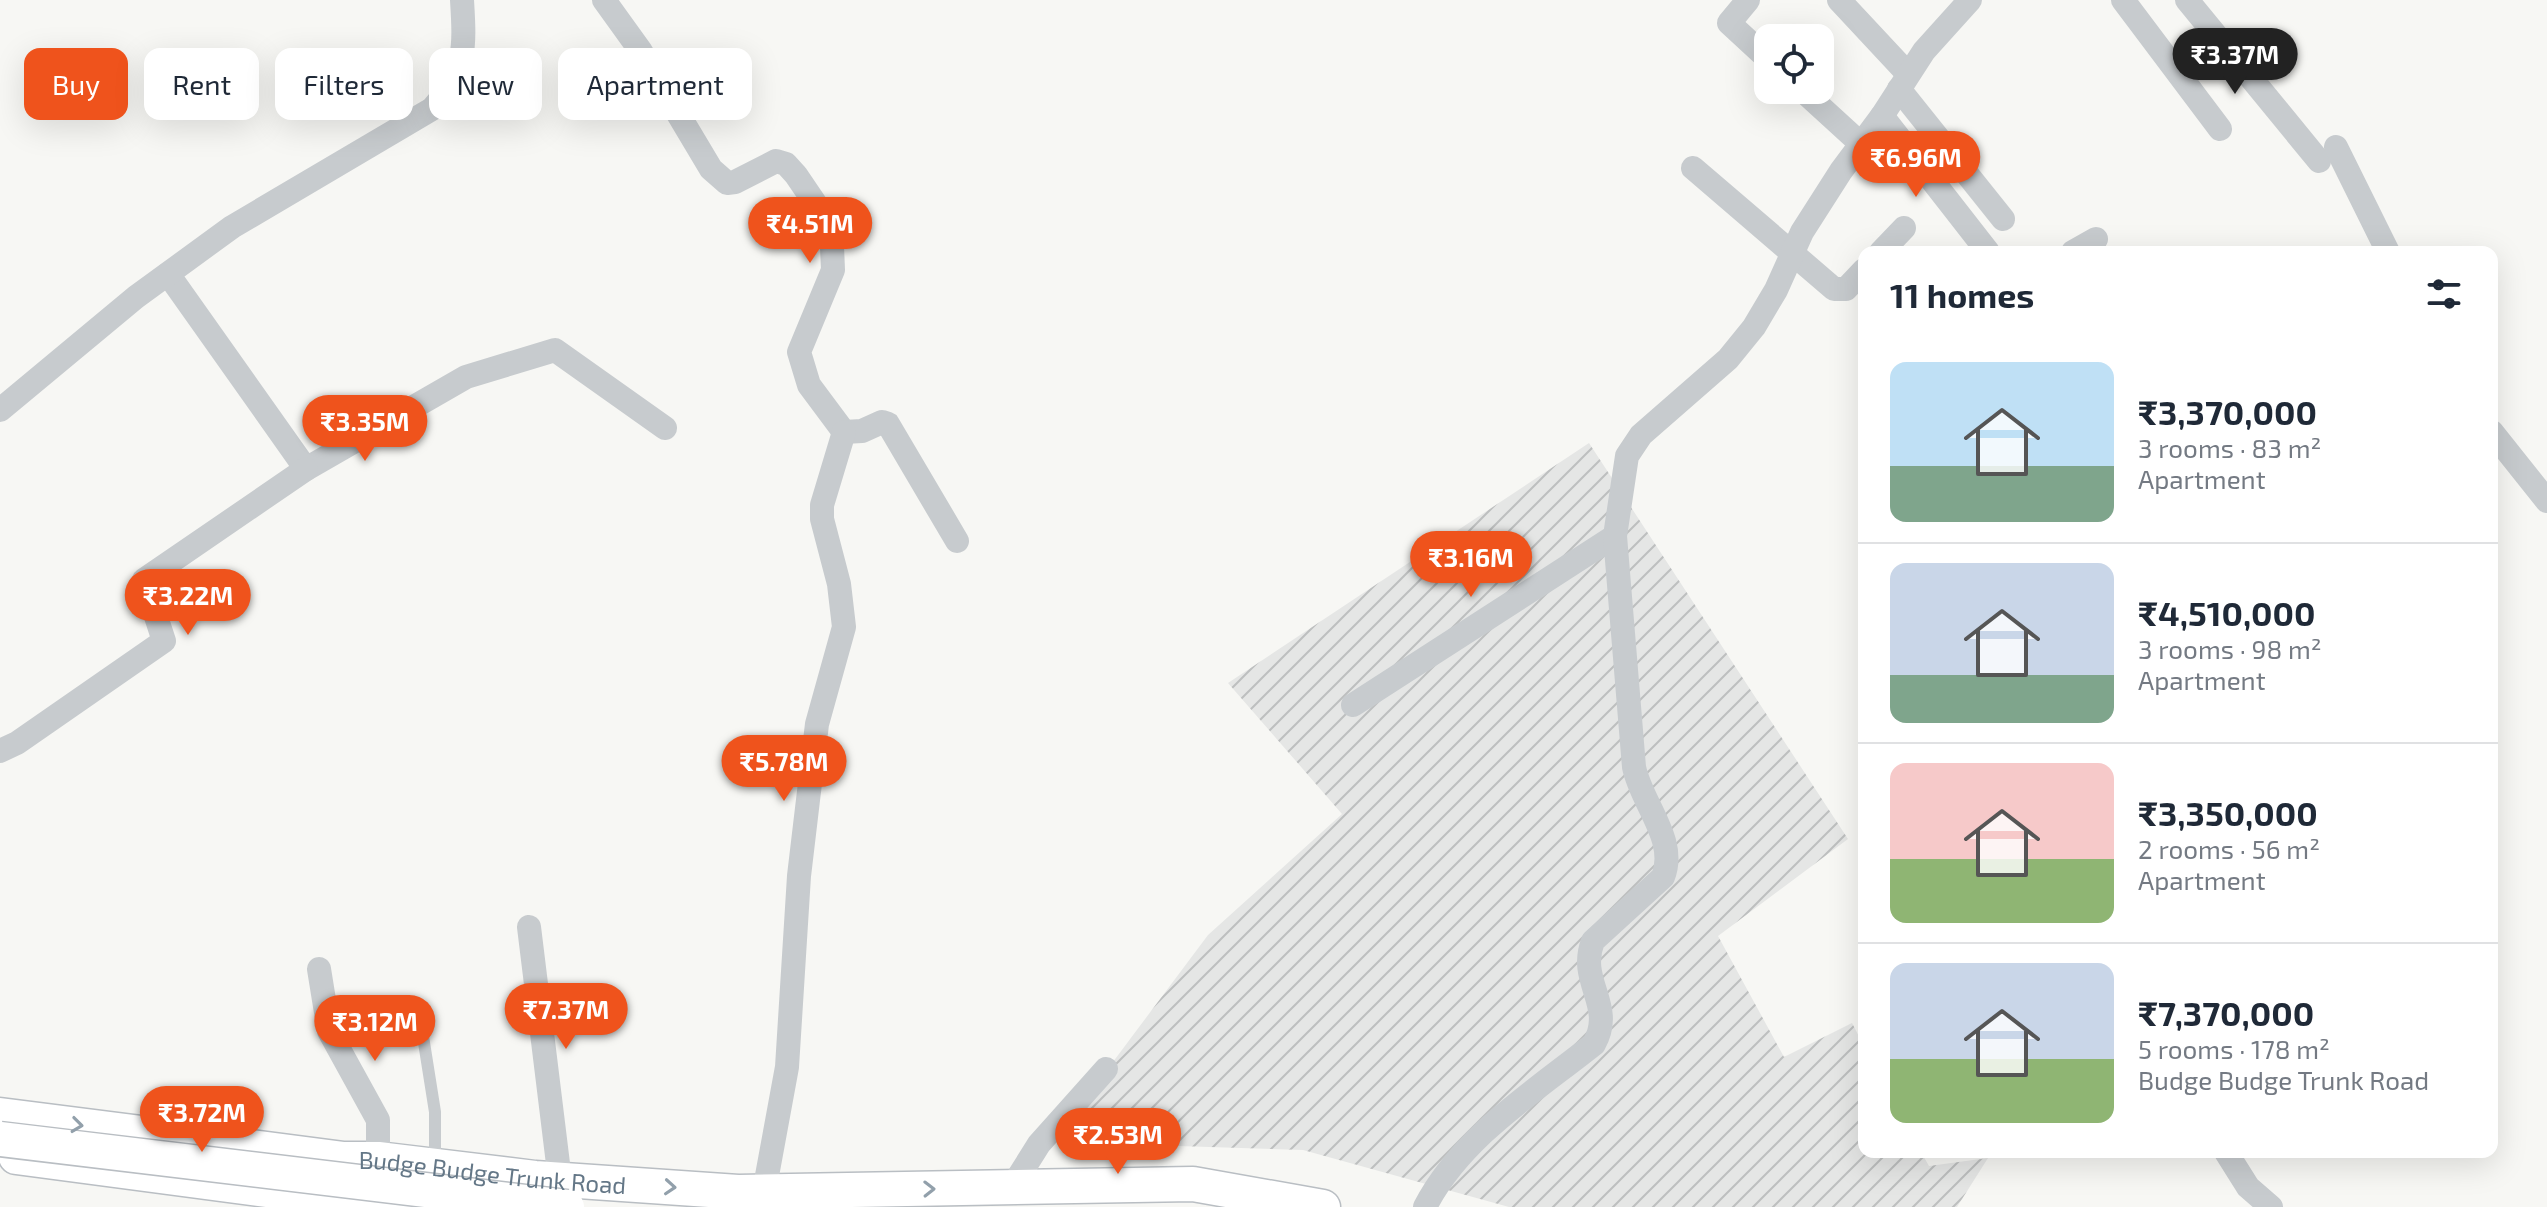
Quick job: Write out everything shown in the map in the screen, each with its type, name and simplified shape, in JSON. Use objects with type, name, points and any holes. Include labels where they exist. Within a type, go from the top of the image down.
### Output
[{"type":"street","points":[[0,410],[168,274],[232,227],[432,109],[461,67],[462,0]]},
{"type":"street","points":[[606,0],[640,50],[695,145],[720,178],[735,182],[776,161],[786,164],[817,206],[835,260],[799,352],[809,385],[844,432]]},
{"type":"street","points":[[1748,0],[1729,23],[1754,46]]},
{"type":"street","points":[[1839,0],[1904,82],[2003,219]]},
{"type":"street","points":[[1425,1207],[1455,1162],[1501,1118],[1594,1044],[1602,1029],[1602,1010],[1588,973],[1587,956],[1593,941],[1663,877],[1668,863],[1666,843],[1638,789],[1634,767],[1615,536],[1627,456],[1641,435],[1728,359],[1754,327],[1802,232],[1860,143],[1942,29],[1970,0]]},
{"type":"street","points":[[2123,0],[2220,129]]},
{"type":"street","points":[[2187,0],[2328,154],[2384,246]]},
{"type":"street","points":[[1817,104],[1860,143]]},
{"type":"street","points":[[1882,116],[1983,246]]},
{"type":"street","points":[[1693,168],[1840,291],[1858,275]]},
{"type":"street","points":[[1887,246],[1904,228]]},
{"type":"street","points":[[2084,246],[2096,239]]},
{"type":"street","points":[[168,274],[306,469]]},
{"type":"street","points":[[0,751],[17,743],[164,641],[144,580],[306,469],[466,377],[555,350],[665,428]]},
{"type":"street","points":[[844,432],[862,431],[882,422],[888,424],[957,541]]},
{"type":"street","points":[[764,1192],[790,1045],[799,876],[819,713],[844,627],[839,584],[822,519],[822,505],[844,432]]},
{"type":"street","points":[[2498,440],[2547,501]]},
{"type":"street","points":[[1353,705],[1615,536]]},
{"type":"street","points":[[0,1139],[563,1194],[529,927]]},
{"type":"street","points":[[319,969],[329,1031],[378,1120],[378,1159]]},
{"type":"street","points":[[1012,1187],[1039,1144],[1106,1069]]},
{"type":"street","name":"Budge Budge Trunk Road","points":[[0,1115],[344,1159],[378,1159],[447,1168],[563,1194],[1193,1184],[1323,1207]]},
{"type":"street","name":"Budge Budge Trunk Road","points":[[0,1155],[396,1207]]},
{"type":"street","points":[[2230,1158],[2248,1187],[2271,1207]]},
{"type":"street","points":[[1066,1207],[1170,1207]]},
{"type":"lane","points":[[419,1011],[435,1112],[458,1207]]},
{"type":"shaded area","points":[[1589,443],[1848,839],[1718,936],[1784,1057],[1852,1023],[1858,1034],[1858,1158],[1924,1158],[1929,1166],[1988,1158],[1957,1207],[1509,1207],[1303,1150],[1053,1142],[1208,935],[1342,814],[1228,683]]}]
